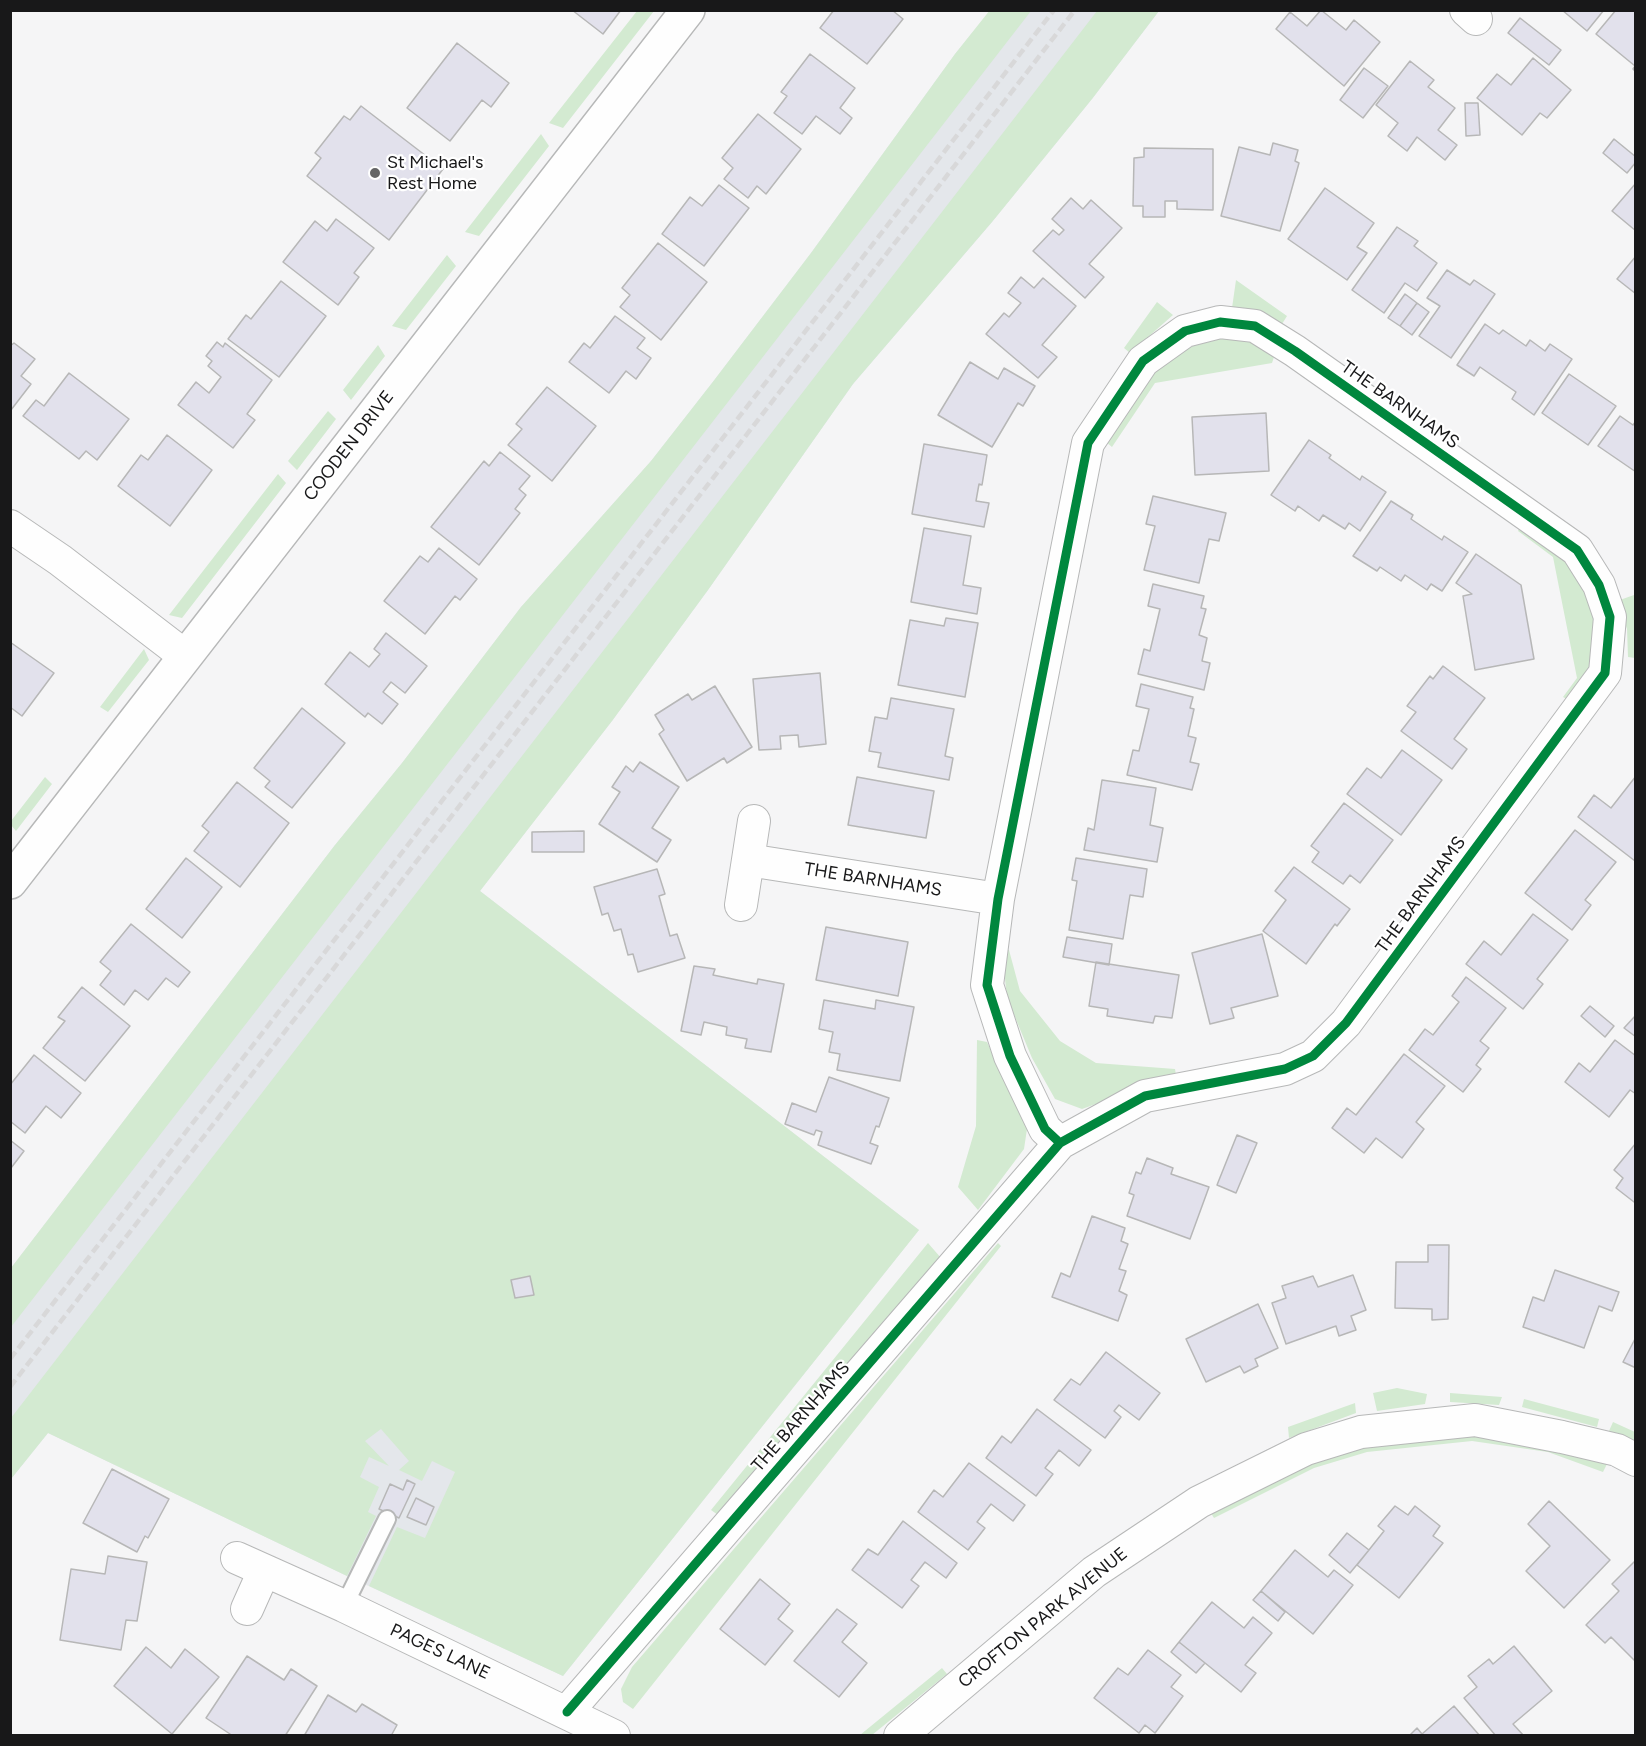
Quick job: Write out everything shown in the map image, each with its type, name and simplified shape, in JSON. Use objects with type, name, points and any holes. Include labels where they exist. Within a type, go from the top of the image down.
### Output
[{"type":"main road","name":"COODEN DRIVE","points":[[10,882],[688,10]]},
{"type":"street","name":"THE BARNHAMS","points":[[567,1712],[1060,1143],[1144,1096],[1285,1069],[1314,1056],[1346,1023],[1605,673],[1610,617],[1599,585],[1577,550],[1295,351],[1255,326],[1220,322],[1185,331],[1143,362],[1088,443],[998,899],[987,986],[1010,1056],[1045,1129],[1060,1143]]},
{"type":"street","points":[[10,526],[60,560],[185,656]]},
{"type":"street","points":[[741,906],[754,821]]},
{"type":"street","name":"THE BARNHAMS","points":[[748,860],[998,899]]},
{"type":"street","name":"CROFTON PARK AVENUE","points":[[900,1736],[1094,1572],[1198,1502],[1306,1449],[1361,1432],[1475,1420],[1617,1450],[1635,1460]]},
{"type":"street","name":"PAGES LANE","points":[[247,1608],[251,1564],[344,1606],[614,1736]]},
{"type":"lane","points":[[344,1606],[387,1519]]},
{"type":"shaded area","points":[[990,11],[1159,11],[1092,99],[992,222],[853,384],[708,590],[612,721],[480,891],[919,1230],[563,1676],[48,1433],[11,1479],[11,1268],[335,845],[402,763],[521,607],[651,461],[712,383],[811,253],[955,54]]},
{"type":"green space","points":[[990,10],[1031,11],[11,1327],[11,1268],[335,845],[402,763],[521,607],[651,461],[712,383]]},
{"type":"green space","points":[[637,11],[654,11],[563,128],[549,123]]},
{"type":"green space","points":[[1097,11],[1159,11],[1092,99],[992,222],[853,384],[708,590],[612,721],[480,891],[919,1230],[563,1676],[369,1586],[397,1527],[425,1538],[455,1472],[432,1461],[422,1481],[399,1470],[409,1461],[381,1429],[365,1441],[389,1466],[369,1457],[360,1477],[379,1487],[368,1512],[376,1516],[347,1576],[48,1433],[11,1479],[11,1418]]},
{"type":"green space","points":[[541,134],[549,146],[479,236],[465,232]]},
{"type":"green space","points":[[447,255],[456,266],[406,330],[392,326]]},
{"type":"green space","points":[[1236,280],[1287,316],[1282,324],[1257,312],[1232,308]]},
{"type":"green space","points":[[1157,302],[1173,315],[1130,353],[1124,348]]},
{"type":"green space","points":[[1220,339],[1245,339],[1275,354],[1272,363],[1155,383],[1112,447],[1106,442],[1148,376],[1189,347]]},
{"type":"green space","points":[[378,345],[385,356],[351,400],[343,390]]},
{"type":"green space","points":[[328,411],[336,419],[297,470],[288,461]]},
{"type":"green space","points":[[278,474],[286,483],[182,618],[169,615]]},
{"type":"green space","points":[[1521,524],[1568,560],[1600,618],[1592,666],[1570,701],[1563,697],[1577,678],[1553,557],[1518,531]]},
{"type":"green space","points":[[1634,595],[1636,599],[1635,658],[1628,657],[1627,629],[1617,601]]},
{"type":"green space","points":[[144,649],[149,660],[108,712],[100,707]]},
{"type":"green space","points":[[45,777],[52,784],[16,831],[11,821]]},
{"type":"green space","points":[[1002,950],[1009,950],[1020,991],[1060,1041],[1096,1063],[1175,1069],[1176,1075],[1082,1109],[1055,1099],[1032,1058],[1007,998]]},
{"type":"green space","points":[[977,1040],[987,1042],[1027,1129],[1024,1149],[978,1210],[958,1187],[976,1126]]},
{"type":"green space","points":[[928,1243],[941,1258],[718,1515],[711,1510]]},
{"type":"green space","points":[[998,1243],[1001,1246],[633,1709],[623,1702],[621,1689],[632,1667]]},
{"type":"green space","points":[[1397,1388],[1427,1394],[1425,1404],[1377,1411],[1373,1393]]},
{"type":"green space","points":[[1450,1393],[1502,1397],[1499,1405],[1450,1402]]},
{"type":"green space","points":[[1524,1399],[1599,1419],[1597,1427],[1522,1407]]},
{"type":"green space","points":[[1355,1403],[1356,1413],[1289,1438],[1288,1427]]},
{"type":"green space","points":[[1613,1422],[1635,1432],[1635,1444],[1609,1431]]},
{"type":"green space","points":[[1473,1434],[1552,1445],[1607,1464],[1603,1472],[1548,1452],[1472,1441],[1367,1452],[1314,1468],[1214,1518],[1209,1510],[1312,1461],[1366,1443]]},
{"type":"green space","points":[[942,1668],[947,1674],[872,1735],[860,1735]]},
{"type":"building","points":[[572,10],[621,10],[603,34]]},
{"type":"building","points":[[834,10],[892,10],[903,19],[867,64],[820,28]]},
{"type":"building","points":[[1321,10],[1346,30],[1354,20],[1380,42],[1344,86],[1276,29],[1290,12],[1307,26]]},
{"type":"building","points":[[1562,10],[1604,10],[1587,31]]},
{"type":"building","points":[[1616,10],[1636,10],[1636,72],[1633,69],[1635,66],[1596,34]]},
{"type":"building","points":[[1520,18],[1561,50],[1549,65],[1508,33]]},
{"type":"building","points":[[457,43],[509,83],[491,107],[482,100],[450,141],[407,108]]},
{"type":"building","points":[[810,54],[855,88],[840,108],[852,118],[840,134],[816,116],[802,134],[774,113],[787,96],[781,92]]},
{"type":"building","points":[[1533,58],[1571,90],[1547,118],[1540,113],[1522,135],[1477,98],[1497,74],[1511,85]]},
{"type":"building","points":[[1410,61],[1434,80],[1428,87],[1455,108],[1438,130],[1457,145],[1445,160],[1417,137],[1407,151],[1388,136],[1398,123],[1376,105]]},
{"type":"building","points":[[1364,68],[1388,86],[1363,118],[1340,100]]},
{"type":"building","points":[[1465,103],[1478,103],[1480,135],[1466,136]]},
{"type":"building","name":"St Michael's Rest Home","points":[[361,106],[443,169],[389,240],[307,176],[321,158],[315,153],[344,116],[350,120]]},
{"type":"building","points":[[758,114],[801,149],[766,194],[757,186],[748,198],[724,179],[733,168],[722,158]]},
{"type":"building","points":[[1614,139],[1636,157],[1636,162],[1627,173],[1603,153]]},
{"type":"building","points":[[1273,143],[1298,150],[1295,161],[1299,163],[1280,231],[1221,216],[1239,147],[1270,155]]},
{"type":"building","points":[[1144,148],[1213,149],[1213,210],[1177,209],[1177,201],[1165,201],[1165,217],[1143,217],[1143,206],[1133,206],[1134,158],[1144,157]]},
{"type":"building","points":[[1636,183],[1636,231],[1612,211]]},
{"type":"building","points":[[719,185],[749,208],[704,266],[662,234],[690,197],[702,206]]},
{"type":"building","points":[[1325,188],[1374,223],[1357,247],[1367,253],[1347,280],[1288,239]]},
{"type":"building","points":[[1071,198],[1083,209],[1091,200],[1122,228],[1089,264],[1104,277],[1085,298],[1033,251],[1053,230],[1059,235],[1064,230],[1052,219]]},
{"type":"building","points":[[336,219],[374,248],[354,273],[359,277],[338,305],[283,262],[315,221],[327,231]]},
{"type":"building","points":[[1397,227],[1418,241],[1414,246],[1437,263],[1417,291],[1405,283],[1384,313],[1352,290]]},
{"type":"building","points":[[658,243],[707,282],[661,340],[620,307],[630,295],[622,288]]},
{"type":"building","points":[[1636,256],[1636,294],[1617,279]]},
{"type":"building","points":[[1447,270],[1470,285],[1474,280],[1495,294],[1451,358],[1419,336],[1440,306],[1427,298]]},
{"type":"building","points":[[1021,277],[1034,288],[1043,278],[1076,306],[1042,345],[1057,357],[1038,378],[986,334],[1004,313],[1009,317],[1021,303],[1008,293]]},
{"type":"building","points":[[281,281],[326,316],[279,377],[228,339],[246,315],[251,319]]},
{"type":"building","points":[[1405,294],[1417,303],[1400,326],[1388,318]]},
{"type":"building","points":[[1417,303],[1429,312],[1412,335],[1400,326]]},
{"type":"building","points":[[615,316],[645,338],[637,348],[651,358],[636,379],[626,371],[609,393],[569,362],[584,343],[590,348]]},
{"type":"building","points":[[1485,324],[1499,334],[1503,330],[1526,346],[1530,340],[1545,351],[1550,344],[1572,359],[1534,415],[1512,399],[1516,392],[1480,367],[1474,376],[1457,365]]},
{"type":"building","points":[[217,342],[223,347],[225,343],[272,380],[247,414],[255,420],[233,448],[178,405],[196,382],[209,393],[221,377],[208,366],[212,361],[206,356]]},
{"type":"building","points":[[14,343],[35,359],[21,376],[31,384],[11,410],[10,346]]},
{"type":"building","points":[[970,362],[998,379],[1004,368],[1035,386],[1023,406],[1018,403],[992,447],[938,415]]},
{"type":"building","points":[[69,373],[129,419],[97,460],[86,451],[79,459],[23,416],[36,400],[44,406]]},
{"type":"building","points":[[1569,374],[1616,406],[1588,445],[1542,413]]},
{"type":"building","points":[[547,387],[596,426],[552,481],[508,445],[522,429],[516,424]]},
{"type":"building","points":[[1266,413],[1269,471],[1195,475],[1192,417]]},
{"type":"building","points":[[1620,416],[1633,425],[1636,421],[1636,472],[1598,446]]},
{"type":"building","points":[[167,435],[212,470],[170,526],[118,486],[141,455],[148,460]]},
{"type":"building","points":[[1309,440],[1331,455],[1329,458],[1360,480],[1362,476],[1386,492],[1360,531],[1349,523],[1345,529],[1323,515],[1319,521],[1298,506],[1295,511],[1271,495]]},
{"type":"building","points":[[924,444],[987,455],[982,485],[979,484],[976,501],[989,503],[984,527],[912,514]]},
{"type":"building","points":[[500,452],[530,476],[519,489],[526,495],[515,509],[520,513],[479,565],[431,527],[484,461],[489,466]]},
{"type":"building","points":[[1153,496],[1226,513],[1219,541],[1209,539],[1199,583],[1144,570],[1155,526],[1146,524]]},
{"type":"building","points":[[1391,501],[1413,515],[1411,519],[1442,540],[1444,536],[1468,552],[1442,591],[1431,584],[1427,590],[1405,575],[1401,581],[1380,567],[1377,571],[1353,556]]},
{"type":"building","points":[[924,528],[971,536],[963,585],[981,588],[977,614],[911,602]]},
{"type":"building","points":[[439,548],[477,579],[460,600],[455,596],[425,634],[384,601],[420,556],[428,562]]},
{"type":"building","points":[[1476,554],[1521,585],[1534,659],[1475,670],[1463,596],[1472,594],[1456,583]]},
{"type":"building","points":[[1153,584],[1204,596],[1201,608],[1206,609],[1199,635],[1207,638],[1202,661],[1210,663],[1204,690],[1138,674],[1144,649],[1150,651],[1160,609],[1148,606]]},
{"type":"building","points":[[946,618],[978,623],[965,697],[898,685],[910,620],[944,626]]},
{"type":"building","points":[[386,633],[427,666],[405,693],[391,682],[383,692],[398,704],[382,724],[368,713],[365,717],[325,684],[350,652],[369,667],[380,654],[374,649]]},
{"type":"building","points":[[10,642],[54,673],[22,716],[10,707]]},
{"type":"building","points":[[1443,666],[1485,698],[1454,739],[1467,749],[1452,769],[1401,731],[1416,712],[1407,706],[1430,676],[1433,679]]},
{"type":"building","points":[[820,673],[826,744],[799,747],[798,735],[780,736],[781,749],[759,750],[753,679]]},
{"type":"building","points":[[1141,684],[1193,697],[1190,708],[1194,709],[1188,736],[1196,738],[1190,762],[1199,764],[1192,790],[1127,775],[1133,750],[1139,751],[1149,709],[1136,706]]},
{"type":"building","points":[[715,686],[752,747],[727,763],[724,758],[687,781],[659,734],[664,730],[655,715],[688,694],[692,700]]},
{"type":"building","points":[[891,698],[954,709],[945,756],[953,758],[949,780],[878,767],[881,753],[869,751],[875,717],[887,719]]},
{"type":"building","points":[[302,708],[345,743],[292,808],[265,787],[270,781],[254,768]]},
{"type":"building","points":[[1402,750],[1442,780],[1401,835],[1347,794],[1367,768],[1381,778]]},
{"type":"building","points":[[640,762],[679,787],[652,828],[671,840],[657,862],[599,824],[620,792],[612,787],[626,766],[633,772]]},
{"type":"building","points":[[1636,776],[1635,861],[1578,817],[1594,795],[1611,808]]},
{"type":"building","points":[[857,777],[934,791],[926,838],[848,825]]},
{"type":"building","points":[[1102,780],[1156,788],[1150,825],[1163,828],[1157,862],[1084,850],[1088,828],[1094,830]]},
{"type":"building","points":[[237,782],[289,823],[240,887],[194,851],[209,832],[202,826]]},
{"type":"building","points":[[1344,803],[1393,840],[1360,883],[1350,875],[1343,884],[1312,862],[1319,852],[1311,846]]},
{"type":"building","points":[[1575,830],[1616,862],[1585,900],[1591,905],[1572,930],[1525,893]]},
{"type":"building","points":[[584,831],[584,852],[532,852],[532,832]]},
{"type":"building","points":[[186,858],[222,887],[182,938],[146,909]]},
{"type":"building","points":[[1076,858],[1147,869],[1143,897],[1130,895],[1123,939],[1069,930],[1077,881],[1072,880]]},
{"type":"building","points":[[1294,867],[1350,909],[1337,926],[1335,924],[1306,964],[1263,931],[1286,900],[1275,891]]},
{"type":"building","points":[[657,869],[665,894],[659,896],[670,936],[677,934],[685,958],[638,972],[633,954],[628,955],[621,929],[614,931],[608,913],[602,915],[594,887]]},
{"type":"building","points":[[1533,914],[1568,940],[1537,979],[1543,984],[1523,1009],[1466,964],[1484,941],[1501,955]]},
{"type":"building","points":[[131,924],[190,972],[178,987],[166,978],[148,1000],[135,990],[124,1005],[100,985],[111,971],[100,962]]},
{"type":"building","points":[[826,927],[908,942],[898,996],[816,980]]},
{"type":"building","points":[[1262,934],[1278,996],[1231,1008],[1234,1018],[1210,1024],[1192,953]]},
{"type":"building","points":[[1067,937],[1112,944],[1109,965],[1063,957]]},
{"type":"building","points":[[1096,962],[1179,975],[1172,1018],[1155,1016],[1153,1023],[1107,1016],[1108,1009],[1089,1006]]},
{"type":"building","points":[[694,966],[715,969],[713,975],[757,984],[758,979],[784,984],[771,1052],[745,1048],[747,1039],[726,1035],[727,1027],[704,1022],[701,1035],[681,1031]]},
{"type":"building","points":[[1466,977],[1506,1008],[1480,1041],[1489,1048],[1476,1065],[1481,1069],[1463,1092],[1409,1050],[1425,1029],[1433,1035],[1459,1002],[1452,996]]},
{"type":"building","points":[[82,987],[130,1026],[85,1081],[43,1048],[65,1021],[58,1017]]},
{"type":"building","points":[[824,1000],[875,1009],[876,1000],[914,1007],[900,1081],[837,1070],[840,1054],[829,1052],[833,1032],[819,1029]]},
{"type":"building","points":[[1590,1006],[1614,1026],[1605,1037],[1581,1016]]},
{"type":"building","points":[[1636,1015],[1636,1037],[1624,1028]]},
{"type":"building","points":[[1615,1040],[1636,1056],[1636,1094],[1630,1090],[1609,1117],[1565,1082],[1579,1063],[1590,1072]]},
{"type":"building","points":[[1404,1054],[1445,1086],[1416,1122],[1424,1129],[1402,1158],[1376,1138],[1364,1153],[1332,1128],[1347,1108],[1356,1115]]},
{"type":"building","points":[[34,1055],[81,1093],[61,1118],[46,1106],[25,1133],[10,1121],[10,1085]]},
{"type":"building","points":[[829,1077],[889,1098],[879,1127],[876,1126],[870,1143],[878,1146],[871,1164],[818,1145],[822,1132],[816,1130],[814,1135],[785,1124],[792,1103],[816,1112]]},
{"type":"building","points":[[1237,1135],[1257,1143],[1236,1193],[1217,1185]]},
{"type":"building","points":[[10,1140],[24,1151],[11,1168],[10,1167]]},
{"type":"building","points":[[1636,1143],[1636,1201],[1634,1202],[1616,1188],[1623,1178],[1614,1170]]},
{"type":"building","points":[[1147,1158],[1173,1168],[1171,1174],[1209,1187],[1190,1239],[1127,1216],[1134,1195],[1129,1193],[1136,1172],[1141,1174]]},
{"type":"building","points":[[1092,1216],[1125,1228],[1121,1241],[1128,1244],[1119,1269],[1126,1271],[1119,1291],[1127,1295],[1118,1321],[1052,1297],[1061,1273],[1070,1277]]},
{"type":"building","points":[[1428,1245],[1449,1245],[1448,1319],[1432,1320],[1432,1309],[1395,1308],[1396,1262],[1428,1262]]},
{"type":"building","points":[[1555,1270],[1619,1292],[1612,1311],[1599,1306],[1584,1348],[1523,1327],[1533,1297],[1544,1301]]},
{"type":"building","points":[[1353,1275],[1366,1310],[1351,1316],[1356,1330],[1339,1336],[1336,1326],[1286,1344],[1272,1303],[1286,1298],[1282,1286],[1313,1276],[1318,1287]]},
{"type":"building","points":[[530,1276],[534,1295],[515,1298],[511,1280]]},
{"type":"building","points":[[1258,1304],[1278,1348],[1255,1359],[1258,1366],[1244,1373],[1240,1366],[1206,1382],[1186,1339]]},
{"type":"building","points":[[1636,1337],[1636,1368],[1623,1362]]},
{"type":"building","points":[[1106,1352],[1160,1393],[1139,1420],[1119,1405],[1114,1411],[1121,1417],[1105,1438],[1054,1400],[1071,1379],[1080,1385]]},
{"type":"building","points":[[1037,1409],[1091,1450],[1079,1466],[1059,1450],[1045,1468],[1053,1474],[1036,1496],[986,1458],[1002,1436],[1011,1443]]},
{"type":"building","points":[[969,1463],[1025,1505],[1013,1521],[991,1504],[977,1522],[985,1528],[968,1550],[918,1512],[934,1490],[943,1497]]},
{"type":"building","points":[[112,1469],[169,1499],[148,1538],[145,1536],[137,1552],[83,1523]]},
{"type":"building","points":[[407,1480],[415,1484],[399,1518],[379,1509],[390,1484],[403,1490]]},
{"type":"building","points":[[416,1498],[434,1507],[426,1525],[407,1517]]},
{"type":"building","points":[[1549,1501],[1610,1560],[1564,1608],[1526,1571],[1550,1546],[1528,1524]]},
{"type":"building","points":[[1395,1506],[1408,1515],[1415,1506],[1440,1526],[1433,1536],[1443,1543],[1399,1598],[1357,1565],[1384,1531],[1378,1526]]},
{"type":"building","points":[[903,1521],[957,1563],[946,1578],[925,1562],[911,1580],[919,1586],[902,1608],[852,1570],[868,1549],[878,1555]]},
{"type":"building","points":[[1347,1533],[1369,1550],[1350,1573],[1329,1555]]},
{"type":"building","points":[[1295,1550],[1328,1577],[1334,1570],[1353,1585],[1313,1634],[1261,1591]]},
{"type":"building","points":[[108,1556],[147,1562],[137,1621],[126,1620],[121,1650],[60,1640],[71,1569],[105,1574]]},
{"type":"building","points":[[1635,1561],[1636,1662],[1611,1637],[1605,1643],[1586,1625],[1619,1591],[1612,1584]]},
{"type":"building","points":[[760,1579],[790,1604],[778,1619],[793,1631],[765,1665],[720,1629]]},
{"type":"building","points":[[1261,1591],[1285,1612],[1278,1621],[1253,1600]]},
{"type":"building","points":[[1212,1602],[1244,1628],[1253,1617],[1272,1633],[1245,1665],[1256,1673],[1241,1692],[1179,1642]]},
{"type":"building","points":[[837,1609],[857,1624],[842,1642],[867,1663],[839,1697],[794,1661]]},
{"type":"building","points":[[1179,1642],[1205,1663],[1196,1673],[1171,1652]]},
{"type":"building","points":[[1514,1646],[1552,1691],[1513,1724],[1524,1736],[1496,1736],[1464,1698],[1477,1687],[1468,1676],[1489,1659],[1493,1664]]},
{"type":"building","points":[[146,1647],[171,1668],[185,1649],[219,1677],[172,1734],[114,1686]]},
{"type":"building","points":[[1148,1650],[1181,1675],[1171,1687],[1183,1696],[1155,1733],[1145,1725],[1139,1733],[1094,1698],[1118,1668],[1128,1675]]},
{"type":"building","points":[[247,1656],[284,1680],[291,1669],[317,1686],[285,1736],[233,1736],[206,1718]]},
{"type":"building","points":[[328,1695],[356,1712],[362,1704],[397,1725],[391,1736],[304,1736]]},
{"type":"building","points":[[1454,1706],[1480,1736],[1409,1736],[1417,1728],[1422,1734]]},
{"type":"railway","points":[[10,1359],[1054,10]]},
{"type":"railway","points":[[10,1387],[1075,10]]},
{"type":"cycle path","points":[[567,1712],[1060,1143],[1145,1096],[1285,1069],[1313,1056],[1346,1023],[1605,673],[1610,617],[1599,585],[1577,550],[1295,351],[1255,326],[1220,322],[1185,331],[1143,361],[1088,443],[998,899],[987,985],[1010,1056],[1045,1129],[1060,1143]]},
{"type":"place","name":"St Michael's Rest Home","points":[[375,173]]}]
